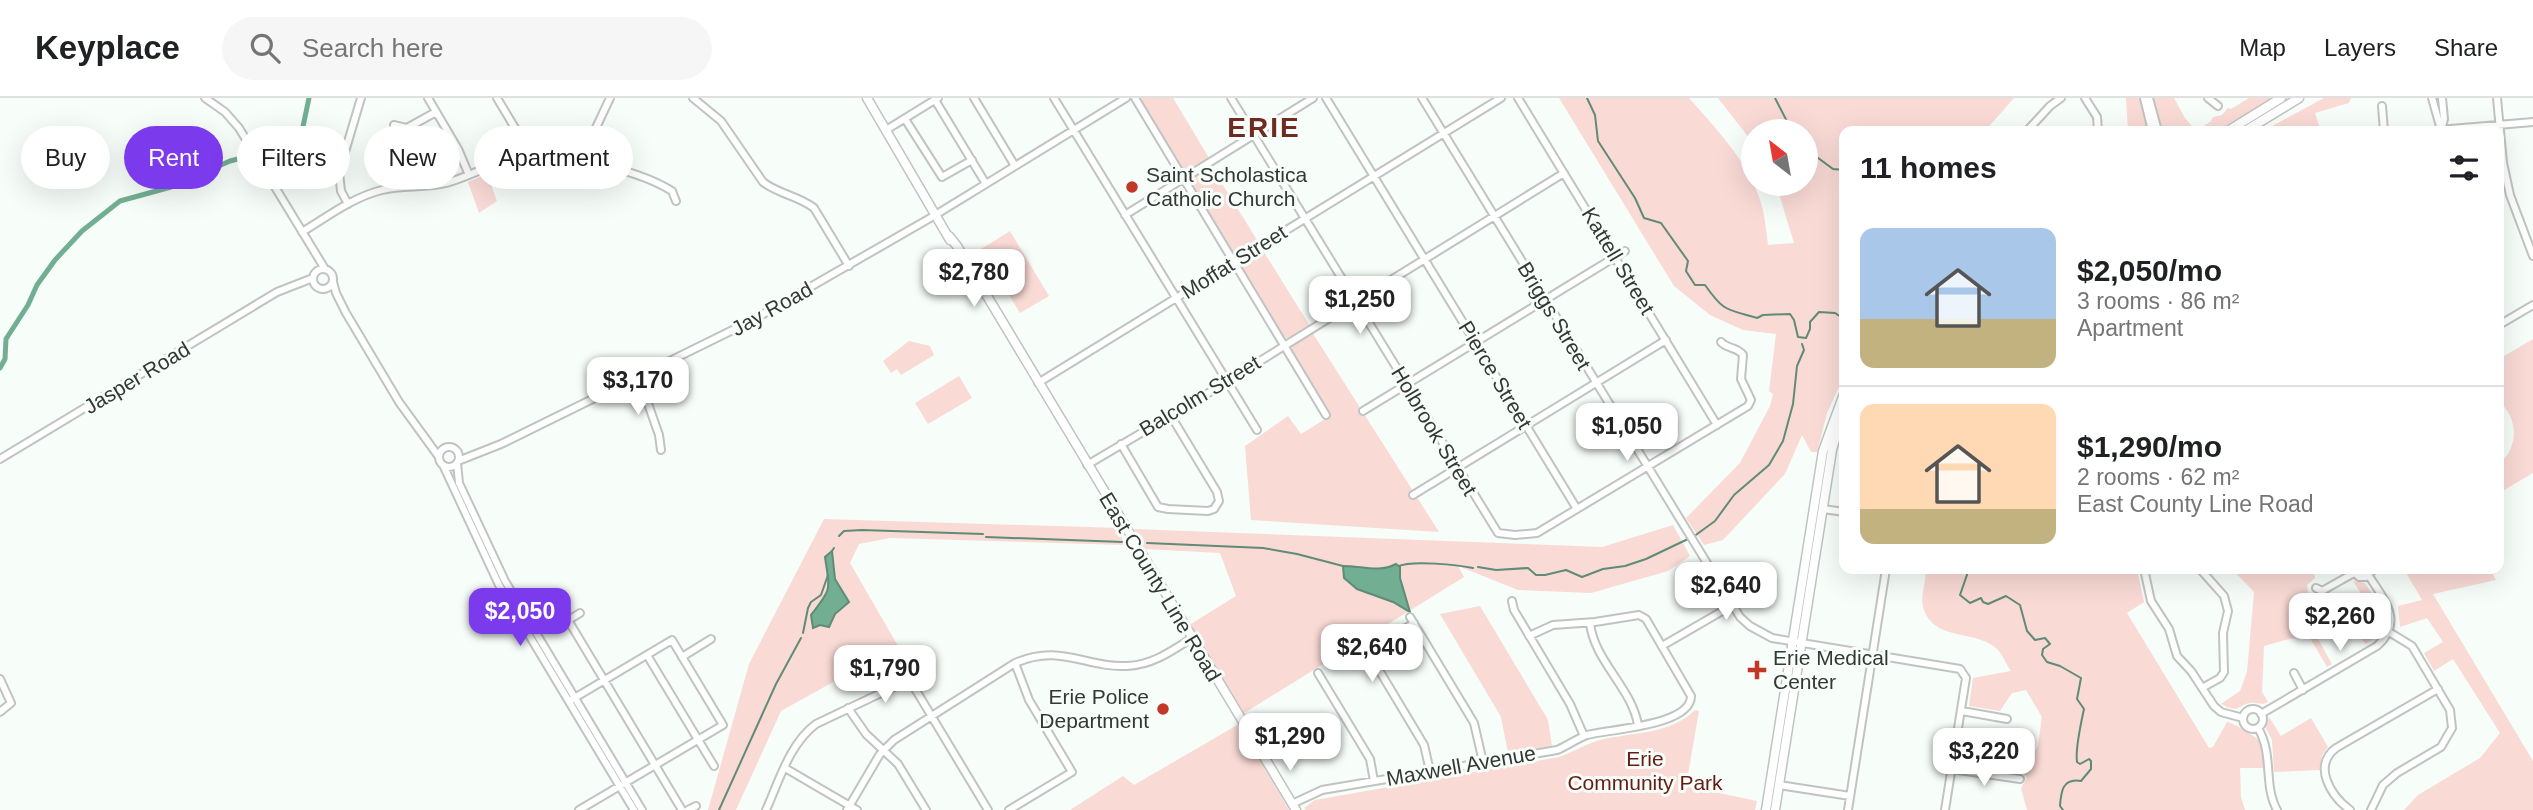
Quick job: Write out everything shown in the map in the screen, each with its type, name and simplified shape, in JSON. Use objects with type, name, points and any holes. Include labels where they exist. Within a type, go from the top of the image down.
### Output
[{"type":"main road","name":"East County Line Road","points":[[867,98],[1019,356],[1026,363],[1294,807]]},
{"type":"main road","points":[[2236,126],[2281,98]]},
{"type":"main road","points":[[2253,126],[2299,98]]},
{"type":"main road","points":[[1775,810],[1823,451],[1839,408]]},
{"type":"main road","points":[[1766,810],[1832,450],[1839,426]]},
{"type":"street","points":[[205,98],[232,119],[325,269],[331,274],[336,293],[346,313],[416,429],[428,440],[439,457],[486,559],[623,785],[642,810]]},
{"type":"street","points":[[348,204],[341,191],[339,172],[361,98]]},
{"type":"street","points":[[428,98],[458,149],[469,175]]},
{"type":"street","points":[[497,98],[514,126]]},
{"type":"street","points":[[597,126],[610,98]]},
{"type":"street","points":[[692,98],[721,121],[763,182],[814,208],[849,266]]},
{"type":"street","points":[[974,98],[1015,166]]},
{"type":"street","points":[[1054,98],[1257,430]]},
{"type":"street","name":"Jay Road","points":[[457,462],[639,378],[731,332],[849,266],[1126,98]]},
{"type":"street","points":[[1135,98],[1326,415]]},
{"type":"street","name":"Holbrook Street","points":[[1231,98],[1495,530],[1501,534],[1535,534],[1577,509]]},
{"type":"street","points":[[1125,215],[1313,98]]},
{"type":"street","name":"Pierce Street","points":[[1326,98],[1577,509]]},
{"type":"street","name":"Briggs Street","points":[[1422,98],[1731,606],[1745,622],[1762,634],[1797,643],[1960,669],[1966,678],[1962,711]]},
{"type":"street","name":"Moffat Street","points":[[1038,383],[1501,98]]},
{"type":"street","name":"Kattell Street","points":[[1518,98],[1717,425]]},
{"type":"street","points":[[2032,126],[2061,98]]},
{"type":"street","points":[[2085,98],[2097,117],[2098,126]]},
{"type":"street","points":[[2144,98],[2151,126]]},
{"type":"street","points":[[2149,98],[2157,126]]},
{"type":"street","points":[[2208,98],[2218,106]]},
{"type":"street","points":[[2431,98],[2439,126]]},
{"type":"street","points":[[2442,98],[2442,126]]},
{"type":"street","points":[[2497,98],[2500,125]]},
{"type":"street","points":[[886,131],[937,99],[986,184]]},
{"type":"street","points":[[2382,106],[2384,126]]},
{"type":"street","points":[[394,125],[407,128],[436,112]]},
{"type":"street","points":[[1532,121],[1541,115]]},
{"type":"street","points":[[905,119],[939,175],[945,176],[972,160]]},
{"type":"street","points":[[2490,126],[2533,122]]},
{"type":"street","name":"Balcolm Street","points":[[1087,464],[1227,382],[1494,216],[1570,165]]},
{"type":"street","points":[[2504,168],[2510,195],[2533,256]]},
{"type":"street","points":[[303,234],[368,194],[385,189],[446,183],[474,173]]},
{"type":"street","points":[[633,173],[672,191],[676,201]]},
{"type":"street","points":[[303,234],[314,261],[314,275],[320,288],[330,293],[346,313]]},
{"type":"street","points":[[1363,411],[1625,251]]},
{"type":"street","points":[[314,275],[325,269]]},
{"type":"street","name":"Jasper Road","points":[[0,459],[273,295],[314,275]]},
{"type":"street","points":[[320,288],[330,286],[333,282]]},
{"type":"street","name":"Jasper Road","points":[[273,295],[305,285],[320,288]]},
{"type":"street","points":[[2504,319],[2533,305]]},
{"type":"street","points":[[1413,495],[1665,340]]},
{"type":"street","points":[[1577,509],[1748,406],[1751,400],[1741,379],[1742,352],[1724,346],[1721,342]]},
{"type":"street","points":[[639,378],[659,435],[661,450]]},
{"type":"street","points":[[1121,444],[1158,507],[1208,511],[1214,509],[1219,501],[1217,492],[1171,416]]},
{"type":"street","points":[[428,440],[457,451],[459,483],[528,627]]},
{"type":"street","points":[[439,457],[440,452],[447,447]]},
{"type":"street","name":"Jay Road","points":[[457,451],[469,453],[489,449]]},
{"type":"street","points":[[443,465],[452,466],[457,462]]},
{"type":"street","points":[[1823,509],[1839,511]]},
{"type":"street","points":[[1848,810],[1885,574]]},
{"type":"street","points":[[2145,574],[2151,601],[2169,629],[2177,656],[2214,706],[2221,712],[2243,718]]},
{"type":"street","points":[[2202,688],[2220,678],[2224,672],[2223,632],[2228,611],[2224,596],[2204,574]]},
{"type":"street","points":[[2316,588],[2322,591],[2348,574]]},
{"type":"street","points":[[2261,714],[2377,646],[2389,632],[2392,623],[2390,611],[2369,576],[2359,577],[2356,574]]},
{"type":"street","points":[[1512,601],[1514,610],[1570,704],[1584,736]]},
{"type":"street","points":[[1529,636],[1553,625],[1590,623],[1639,615],[1646,619],[1662,646],[1731,606]]},
{"type":"street","points":[[557,626],[580,613]]},
{"type":"street","points":[[568,620],[682,810]]},
{"type":"street","points":[[1430,771],[1424,745],[1373,660],[1372,653],[1376,646],[1412,620],[1474,723],[1483,762]]},
{"type":"street","points":[[1590,623],[1594,640],[1635,710],[1638,725]]},
{"type":"street","points":[[2371,810],[2383,785],[2441,747],[2450,735],[2453,719],[2412,646],[2389,632]]},
{"type":"street","points":[[848,808],[884,750],[901,734],[1015,663],[1037,656],[1063,654],[1114,666],[1129,666],[1156,659],[1192,638]]},
{"type":"street","points":[[682,657],[711,639]]},
{"type":"street","points":[[571,700],[672,640],[723,725],[582,809]]},
{"type":"street","name":"Maxwell Avenue","points":[[1294,807],[1322,790],[1557,750],[1584,736],[1666,720],[1688,706],[1691,695],[1662,646]]},
{"type":"street","points":[[647,655],[715,766]]},
{"type":"street","points":[[1009,810],[1072,772],[1029,700],[1015,663]]},
{"type":"street","points":[[1318,673],[1370,759],[1374,781]]},
{"type":"street","points":[[2294,673],[2304,689]]},
{"type":"street","points":[[0,679],[11,703],[0,712]]},
{"type":"street","points":[[766,810],[797,743],[807,730],[904,682],[914,687],[988,810]]},
{"type":"street","points":[[2350,810],[2336,797],[2328,784],[2325,768],[2327,756],[2336,748],[2438,689]]},
{"type":"street","points":[[848,708],[866,734],[898,764],[926,810]]},
{"type":"street","points":[[2249,710],[2256,710],[2261,714],[2262,723],[2258,728],[2249,729],[2244,724],[2243,718],[2249,710]]},
{"type":"street","points":[[1945,810],[1962,711],[2007,719]]},
{"type":"street","points":[[2258,728],[2266,742],[2271,796],[2277,810]]},
{"type":"street","points":[[785,768],[848,808],[857,810]]},
{"type":"street","points":[[1952,769],[2020,779]]},
{"type":"street","points":[[623,785],[634,810]]},
{"type":"street","points":[[1779,785],[1850,796]]},
{"type":"street","points":[[688,810],[696,806]]},
{"type":"green space","points":[[1140,98],[1173,98],[1209,158],[1188,171],[1182,171]]},
{"type":"green space","points":[[1559,98],[1689,98],[1741,162],[1741,196],[1758,196],[1768,245],[1794,243],[1780,196],[1818,196],[1818,119],[1741,119],[1741,128],[1718,98],[2014,98],[1989,126],[1839,126],[1839,387],[1827,413],[1817,452],[1811,452],[1802,435],[1785,474],[1723,540],[1704,545],[1686,518],[1740,463],[1770,406],[1773,394],[1769,391],[1776,334],[1743,330],[1710,315],[1674,286]]},
{"type":"green space","points":[[2126,98],[2141,98],[2147,126],[2128,126]]},
{"type":"green space","points":[[2153,98],[2174,98],[2192,126],[2161,126]]},
{"type":"green space","points":[[2249,98],[2275,98],[2225,126],[2204,126],[2213,117],[2222,115],[2228,108],[2231,109]]},
{"type":"green space","points":[[2324,98],[2351,98],[2349,103],[2315,113],[2319,126],[2272,126]]},
{"type":"green space","points":[[1211,166],[1259,243],[1240,255],[1232,253],[1190,184],[1192,178]]},
{"type":"green space","points":[[474,179],[474,189],[493,189],[497,201],[479,213],[468,182]]},
{"type":"green space","points":[[1010,231],[1049,296],[1020,313],[981,249]]},
{"type":"green space","points":[[1262,249],[1310,326],[1289,339],[1282,336],[1241,267],[1243,260]]},
{"type":"green space","points":[[1312,332],[1439,532],[1251,520],[1245,446],[1288,416],[1301,434],[1330,416],[1291,352],[1293,344]]},
{"type":"green space","points":[[2533,339],[2533,473],[2504,490],[2504,458],[2512,445],[2514,431],[2511,418],[2504,407],[2504,356]]},
{"type":"green space","points":[[909,341],[930,346],[934,355],[901,375],[897,369],[891,373],[883,361]]},
{"type":"green space","points":[[959,376],[972,398],[928,424],[915,403]]},
{"type":"green space","points":[[824,519],[1119,528],[1124,545],[890,538],[859,544],[850,563],[898,646],[781,711],[736,810],[708,810],[749,664]]},
{"type":"green space","points":[[1673,525],[1690,556],[1668,571],[1591,593],[1518,590],[1458,566],[1464,577],[1241,715],[1186,627],[1236,596],[1220,553],[1145,549],[1134,529],[1602,547]]},
{"type":"green space","points":[[1925,574],[2138,574],[2144,602],[2127,613],[2209,748],[2213,747],[2227,722],[2262,743],[2264,768],[2240,768],[2241,797],[2245,810],[2027,810],[2021,788],[2027,778],[2022,772],[2038,746],[2042,717],[2026,690],[2012,693],[2000,711],[1969,706],[1973,678],[2011,671],[1998,650],[1987,642],[1945,630],[1928,618],[1922,602]]},
{"type":"green space","points":[[2237,574],[2315,574],[2315,578],[2307,585],[2309,597],[2295,611],[2306,624],[2325,621],[2364,598],[2353,581],[2365,583],[2380,608],[2383,623],[2381,630],[2366,644],[2351,630],[2317,637],[2332,664],[2327,667],[2310,638],[2289,639],[2264,646],[2262,692],[2268,702],[2250,703],[2235,709],[2221,704],[2240,691],[2247,672],[2254,592]]},
{"type":"green space","points":[[2407,574],[2493,574],[2496,580],[2433,594],[2533,761],[2533,810],[2404,810],[2418,795],[2480,758],[2500,733],[2453,659],[2434,671],[2424,653],[2443,642],[2427,618],[2400,627],[2398,606],[2422,600]]},
{"type":"green space","points":[[1480,606],[1548,720],[1552,746],[1508,753],[1501,717],[1440,614]]},
{"type":"green space","name":"Erie Community Park","points":[[1695,710],[1699,711],[1686,786],[1757,801],[1755,810],[1304,808],[1315,800],[1559,757],[1600,740],[1674,724]]},
{"type":"green space","points":[[2269,717],[2281,736],[2311,718],[2328,747],[2322,755],[2320,770],[2274,772],[2272,740],[2266,728]]},
{"type":"green space","points":[[1239,724],[1289,810],[1070,810],[1123,776],[1134,785]]},
{"type":"shaded area","points":[[832,551],[835,579],[849,602],[835,614],[829,627],[820,625],[813,628],[811,615],[828,589],[825,557]]},
{"type":"shaded area","points":[[1396,564],[1400,567],[1400,578],[1410,612],[1393,602],[1357,589],[1344,578],[1343,566],[1377,569]]},
{"type":"waterway","points":[[0,368],[5,359],[6,339],[28,305],[37,285],[55,260],[82,231],[120,201],[171,187],[230,161],[294,147],[301,136],[309,98]]},
{"type":"waterway","points":[[1587,98],[1595,115],[1598,141],[1635,198],[1644,218],[1661,223],[1688,261],[1686,271],[1695,285],[1705,285],[1722,305],[1738,313],[1757,318],[1763,315],[1790,314],[1798,337],[1806,338],[1810,322],[1819,312],[1839,316]]},
{"type":"waterway","points":[[1775,98],[1786,119]]},
{"type":"waterway","points":[[1818,158],[1833,169],[1839,170]]},
{"type":"waterway","points":[[1693,537],[1715,521],[1734,495],[1769,465],[1783,441],[1793,404],[1797,366],[1804,350],[1802,344]]},
{"type":"waterway","points":[[839,536],[844,531],[862,530],[983,534]]},
{"type":"waterway","points":[[986,537],[1123,542]]},
{"type":"waterway","points":[[1478,567],[1496,570],[1528,568],[1536,575],[1566,570],[1582,577],[1646,559],[1688,539]]},
{"type":"waterway","points":[[1147,543],[1263,548],[1343,566]]},
{"type":"waterway","points":[[1399,566],[1424,563],[1473,568]]},
{"type":"waterway","points":[[1967,574],[1960,595],[1970,603],[1981,598],[1988,604],[2006,596],[2020,605],[2027,631],[2035,640],[2045,638],[2050,644],[2043,649],[2042,655],[2047,662],[2081,678],[2077,699],[2084,709],[2077,762],[2080,764],[2089,759],[2091,769],[2081,781],[2066,784],[2061,796],[2060,806],[2063,810]]},
{"type":"waterway","points":[[803,633],[808,608],[811,602],[821,595],[828,575]]},
{"type":"waterway","points":[[719,810],[776,684],[801,638]]},
{"type":"place","name":"Saint Scholastica Catholic Church","points":[[1132,187]]},
{"type":"place","name":"Erie Medical Center","points":[[1757,670]]},
{"type":"place","name":"Erie Police Department","points":[[1163,709]]},
{"type":"district","name":"ERIE","points":[[1264,127]]}]
